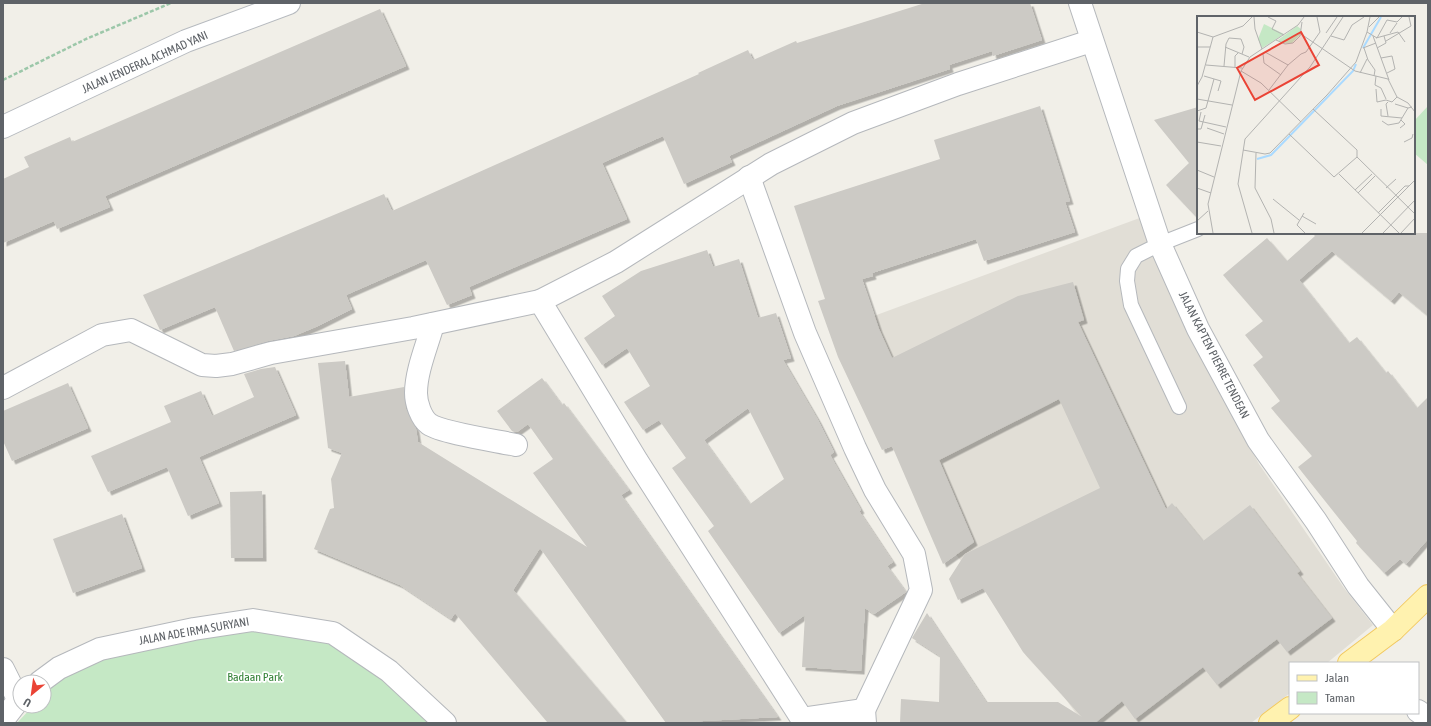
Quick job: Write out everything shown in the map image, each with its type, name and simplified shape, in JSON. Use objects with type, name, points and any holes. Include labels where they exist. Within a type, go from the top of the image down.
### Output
[{"type":"main road","points":[[1350,662],[1393,630],[1428,596]]},
{"type":"main road","points":[[1270,723],[1289,709]]},
{"type":"street","name":"JALAN JENDERAL ACHMAD YANI","points":[[3,127],[186,41],[289,3]]},
{"type":"street","name":"JALAN KAPTEN PIERRE TENDEAN","points":[[1080,3],[1091,41],[1160,244],[1198,329],[1258,440],[1316,521],[1358,586],[1393,630]]},
{"type":"street","points":[[3,388],[102,335],[118,331],[131,330],[202,365],[216,366],[232,364],[271,353],[433,324],[540,301],[616,262],[750,178],[806,145],[853,123],[958,84],[1091,41]]},
{"type":"street","points":[[540,301],[637,461],[802,721],[865,717],[921,590],[914,554],[875,490],[854,448],[805,333],[750,178]]},
{"type":"street","points":[[433,324],[418,377],[416,394],[422,416],[430,424],[447,430],[516,445]]},
{"type":"street","name":"JALAN ADE IRMA SURYANI","points":[[51,674],[59,668],[100,649],[194,629],[253,620],[333,633],[389,671],[444,723]]},
{"type":"street","points":[[3,669],[12,685]]},
{"type":"street","points":[[3,720],[12,708]]},
{"type":"street","points":[[1419,712],[1428,718]]},
{"type":"lane","points":[[1179,407],[1131,306],[1127,281],[1128,269],[1136,256],[1160,244],[1197,229]]},
{"type":"path","points":[[3,80],[86,39],[171,3]]},
{"type":"shaded area","points":[[1145,216],[1208,371],[1259,464],[1344,588],[1373,625],[1328,662],[1289,662],[1289,694],[1251,723],[1083,723],[1015,629],[942,537],[836,330]]},
{"type":"green space","points":[[1428,106],[1428,165],[1415,154],[1415,120]]},
{"type":"green space","name":"Badaan Park","points":[[256,629],[323,640],[376,674],[425,713],[429,723],[17,723],[25,714],[52,714],[52,685],[54,683],[114,653]]},
{"type":"building","points":[[925,3],[1030,3],[1042,40],[993,56],[992,51],[949,65],[950,69],[837,106],[729,156],[732,162],[684,184],[663,136],[602,163],[627,219],[469,287],[472,295],[447,305],[426,260],[346,295],[352,309],[318,326],[294,336],[268,341],[234,351],[215,307],[160,330],[143,295],[384,194],[392,211],[699,74],[698,73],[748,50],[753,60],[796,41],[797,43]]},
{"type":"building","points":[[380,9],[406,66],[105,196],[110,207],[57,229],[54,221],[3,243],[3,179],[29,167],[24,157],[70,137],[72,142]]},
{"type":"building","points":[[1040,106],[1070,201],[1065,202],[1075,232],[984,261],[976,239],[872,273],[873,276],[862,279],[879,329],[892,358],[1018,296],[1073,282],[1084,320],[1078,322],[1166,509],[1172,503],[1203,541],[1250,505],[1300,571],[1297,573],[1332,618],[1287,652],[1277,639],[1217,685],[1203,667],[1135,719],[1122,701],[1095,723],[900,723],[901,699],[939,702],[940,656],[912,638],[927,613],[986,702],[1058,702],[1082,717],[1023,652],[983,588],[958,600],[949,579],[965,554],[1100,488],[1059,399],[939,460],[974,542],[943,564],[892,446],[882,450],[838,357],[818,301],[825,299],[794,206],[940,159],[934,140]]},
{"type":"building","points":[[1197,107],[1197,218],[1166,185],[1189,163],[1154,120]]},
{"type":"building","points":[[1428,233],[1428,316],[1399,292],[1391,301],[1332,251],[1299,280],[1349,343],[1357,337],[1386,373],[1388,371],[1417,408],[1428,397],[1428,539],[1406,564],[1400,559],[1384,573],[1356,543],[1357,541],[1298,467],[1312,456],[1271,408],[1280,401],[1253,365],[1263,357],[1245,335],[1263,321],[1223,275],[1267,238],[1287,261],[1315,236],[1313,234]]},
{"type":"building","points":[[707,250],[713,267],[739,259],[758,318],[776,313],[791,358],[783,360],[818,420],[834,452],[830,455],[861,510],[859,511],[893,562],[887,566],[906,592],[874,614],[865,608],[861,671],[802,667],[805,615],[779,633],[708,531],[714,526],[672,468],[686,458],[659,420],[643,430],[624,402],[650,386],[627,348],[602,365],[584,338],[615,316],[602,296],[641,271]],"holes":[[[748,408],[784,479],[750,504],[704,440]]]},
{"type":"building","points":[[345,361],[349,397],[404,387],[406,409],[416,429],[418,442],[587,547],[533,473],[553,459],[528,424],[517,432],[512,431],[497,411],[542,378],[562,405],[564,403],[629,490],[621,495],[778,717],[666,723],[540,548],[513,590],[627,723],[548,723],[455,613],[451,619],[400,585],[314,549],[330,509],[334,508],[331,479],[342,453],[328,448],[318,363]]},
{"type":"building","points":[[275,367],[296,415],[199,457],[219,503],[188,516],[167,467],[108,492],[91,456],[171,422],[164,406],[201,391],[212,416],[254,397],[244,374]]},
{"type":"building","points":[[68,383],[88,428],[12,461],[3,441],[3,411]]},
{"type":"building","points":[[262,491],[263,558],[231,558],[230,492]]},
{"type":"building","points":[[122,514],[142,568],[73,593],[53,539]]}]
